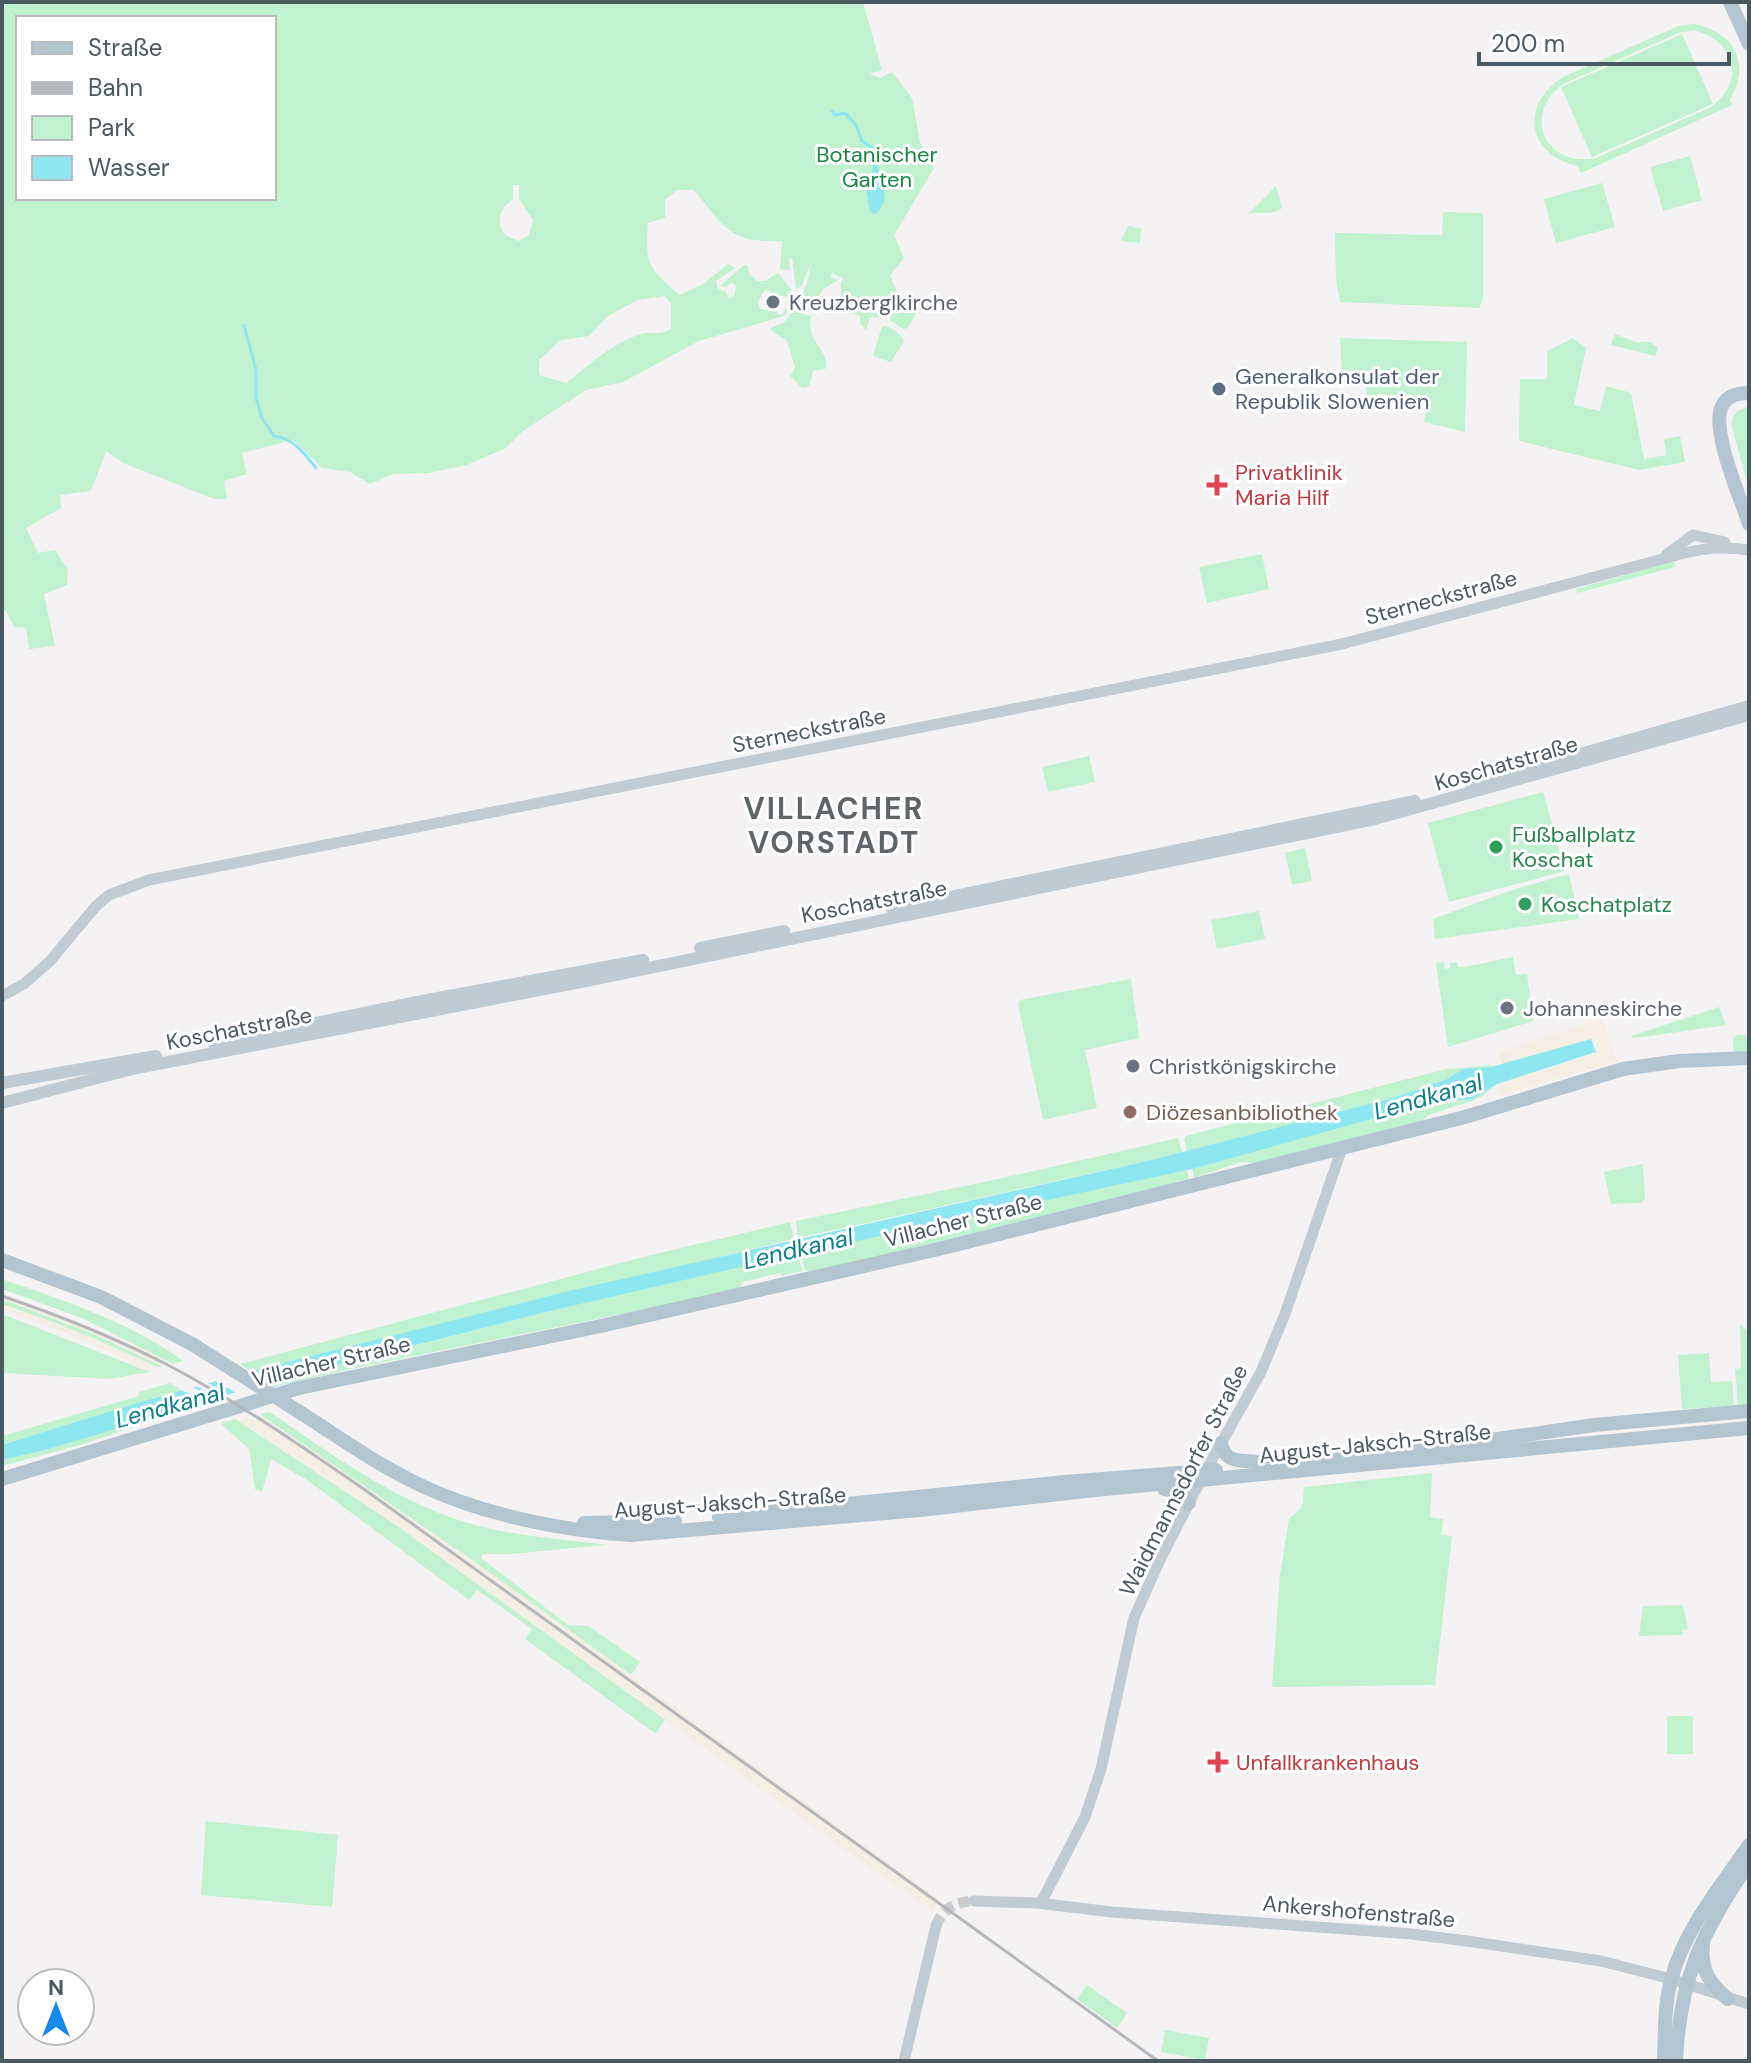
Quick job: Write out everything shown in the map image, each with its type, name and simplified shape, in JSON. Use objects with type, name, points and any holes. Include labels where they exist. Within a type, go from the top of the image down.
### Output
[{"type":"main road","points":[[1730,2],[1749,44]]},
{"type":"main road","points":[[1749,393],[1728,397],[1722,406],[1719,424],[1749,524]]},
{"type":"main road","name":"Koschatstraße","points":[[2,1103],[190,1057],[586,981],[1345,821],[1749,706]]},
{"type":"main road","name":"Koschatstraße","points":[[2,1083],[170,1054],[408,1004],[1416,809],[1749,715]]},
{"type":"main road","name":"Villacher Straße","points":[[2,1479],[312,1385],[768,1289],[1181,1190],[1465,1117],[1623,1069],[1679,1061],[1749,1058]]},
{"type":"main road","points":[[54,1073],[61,1087]]},
{"type":"main road","points":[[2,1260],[101,1297],[192,1344],[371,1458],[416,1483],[487,1511],[541,1521]]},
{"type":"main road","name":"August-Jaksch-Straße","points":[[541,1521],[585,1531],[631,1535],[920,1510],[1152,1485],[1271,1465],[1471,1443],[1594,1425],[1749,1411]]},
{"type":"main road","name":"August-Jaksch-Straße","points":[[541,1521],[666,1522],[1065,1482],[1202,1476],[1749,1428]]},
{"type":"main road","points":[[1221,1443],[1226,1455],[1233,1460],[1257,1460],[1271,1465]]},
{"type":"main road","points":[[1152,1485],[1180,1492],[1189,1503]]},
{"type":"main road","points":[[1676,2061],[1680,2006],[1678,1981],[1689,1934],[1749,1845]]},
{"type":"main road","points":[[1664,2061],[1666,2001],[1714,1916],[1749,1863]]},
{"type":"main road","points":[[1704,1936],[1704,1970],[1711,1985],[1728,1999]]},
{"type":"street","name":"Sterneckstraße","points":[[1659,560],[1693,535],[1749,549]]},
{"type":"street","name":"Sterneckstraße","points":[[2,996],[24,984],[50,961],[109,895],[149,880],[1342,644],[1694,549],[1714,546],[1749,549]]},
{"type":"street","name":"Waidmannsdorfer Straße","points":[[1041,1903],[1085,1817],[1101,1769],[1134,1618],[1202,1476],[1261,1372],[1279,1330],[1342,1148]]},
{"type":"street","points":[[974,1901],[1041,1903]]},
{"type":"street","name":"Ankershofenstraße","points":[[1041,1903],[1112,1912],[1459,1940],[1601,1961],[1749,2004]]},
{"type":"street","points":[[904,2061],[936,1926]]},
{"type":"green space","name":"Botanischer Garten","points":[[2,2],[863,2],[882,70],[869,74],[881,78],[892,72],[912,98],[920,142],[934,168],[894,235],[904,258],[890,275],[898,294],[915,303],[914,309],[917,311],[908,328],[903,329],[891,321],[887,306],[882,306],[885,318],[870,317],[866,330],[860,323],[860,315],[841,311],[841,282],[844,279],[832,273],[830,277],[838,280],[822,290],[812,311],[796,307],[807,281],[810,264],[802,286],[796,289],[792,257],[789,259],[790,270],[780,269],[782,241],[739,236],[721,223],[694,190],[677,190],[665,200],[665,218],[648,223],[647,249],[655,272],[679,295],[703,284],[728,264],[735,268],[716,281],[718,289],[725,291],[729,298],[734,296],[736,286],[732,283],[720,286],[744,265],[758,281],[765,281],[778,273],[791,289],[790,304],[787,304],[788,297],[765,290],[758,301],[760,309],[783,315],[785,309],[788,310],[784,316],[699,341],[623,382],[586,390],[523,431],[506,448],[467,465],[428,473],[393,474],[370,484],[350,472],[322,468],[293,440],[242,453],[247,474],[224,481],[227,499],[214,499],[123,463],[106,451],[91,491],[60,495],[61,508],[26,528],[38,553],[55,550],[68,570],[67,585],[44,594],[55,646],[29,649],[26,628],[14,627],[6,611],[2,611]],"holes":[[[513,185],[519,185],[519,199],[533,220],[529,235],[518,241],[505,235],[500,224],[502,211],[513,199]],[[664,296],[671,303],[671,329],[641,334],[621,343],[566,383],[539,375],[539,360],[561,340],[589,336],[608,316],[638,300]]]},
{"type":"green space","points":[[1694,24],[1708,28],[1729,42],[1739,62],[1736,86],[1730,100],[1732,105],[1581,173],[1577,166],[1547,151],[1539,140],[1535,114],[1549,88],[1563,77],[1678,26]],"holes":[[[1694,30],[1708,35],[1727,52],[1732,74],[1729,85],[1711,107],[1596,158],[1578,159],[1563,155],[1552,147],[1545,136],[1543,110],[1550,96],[1563,84],[1679,33]]]},
{"type":"green space","points":[[1682,34],[1713,104],[1592,157],[1561,87]]},
{"type":"green space","points":[[1690,156],[1702,200],[1663,211],[1650,167]]},
{"type":"green space","points":[[1602,183],[1615,227],[1556,243],[1544,199]]},
{"type":"green space","points":[[1276,186],[1282,208],[1274,212],[1248,214]]},
{"type":"green space","points":[[1443,212],[1483,213],[1483,298],[1479,308],[1340,302],[1335,233],[1442,235]]},
{"type":"green space","points":[[1132,225],[1141,228],[1140,243],[1121,241]]},
{"type":"green space","points":[[793,311],[811,316],[812,333],[826,363],[825,369],[813,371],[809,386],[802,388],[790,376],[795,367],[787,341],[769,329],[785,322]]},
{"type":"green space","points":[[882,326],[895,330],[904,341],[891,362],[873,356]]},
{"type":"green space","points":[[1615,334],[1636,342],[1650,342],[1658,348],[1655,356],[1611,345]]},
{"type":"green space","points":[[1340,338],[1467,342],[1465,432],[1424,422],[1427,406],[1384,394],[1367,396],[1365,371],[1342,372]]},
{"type":"green space","points":[[1573,338],[1586,348],[1574,405],[1600,411],[1606,386],[1631,393],[1644,459],[1666,455],[1664,439],[1680,436],[1685,462],[1639,470],[1519,441],[1520,379],[1547,379],[1547,351]]},
{"type":"green space","points":[[1749,406],[1749,491],[1732,419],[1737,411]]},
{"type":"green space","points":[[1262,554],[1269,589],[1207,603],[1199,567]]},
{"type":"green space","points":[[1674,561],[1675,567],[1577,593],[1576,589]]},
{"type":"green space","points":[[1089,756],[1095,782],[1048,792],[1042,767]]},
{"type":"green space","name":"Fußballplatz Koschat","points":[[1543,792],[1565,871],[1449,902],[1428,823]]},
{"type":"green space","points":[[1305,848],[1312,881],[1292,885],[1285,853]]},
{"type":"green space","name":"Koschatplatz","points":[[1569,874],[1579,919],[1435,939],[1433,919],[1515,889]]},
{"type":"green space","points":[[1259,911],[1265,939],[1217,949],[1211,920]]},
{"type":"green space","points":[[1513,957],[1516,975],[1527,974],[1533,1021],[1448,1047],[1436,963],[1444,962],[1445,969],[1450,968],[1450,963],[1457,962],[1458,967]]},
{"type":"green space","points":[[1131,979],[1139,1038],[1085,1050],[1097,1108],[1043,1120],[1018,1004],[1020,1000]]},
{"type":"green space","points":[[1719,1007],[1726,1025],[1631,1036]]},
{"type":"green space","points":[[1738,1034],[1749,1036],[1749,1051],[1734,1052],[1733,1038]]},
{"type":"green space","points":[[1491,1065],[1463,1069],[1445,1080],[1394,1098],[1187,1151],[1186,1136],[1446,1069]]},
{"type":"green space","points":[[1496,1085],[1480,1098],[1429,1115],[1421,1121],[1259,1163],[1240,1162],[1194,1178],[1192,1168],[1425,1104],[1462,1100]]},
{"type":"green space","points":[[1178,1138],[1182,1152],[798,1238],[796,1221]]},
{"type":"green space","points":[[1643,1164],[1645,1199],[1640,1203],[1611,1204],[1604,1172]]},
{"type":"green space","points":[[1187,1170],[1189,1179],[1176,1182],[1176,1186],[810,1272],[805,1270],[801,1252]]},
{"type":"green space","points":[[790,1222],[794,1239],[251,1372],[240,1364],[647,1256]]},
{"type":"green space","points":[[798,1253],[802,1271],[742,1282],[740,1290],[274,1387],[268,1383],[546,1312]]},
{"type":"green space","points":[[2,1279],[120,1324],[183,1361],[173,1364],[84,1319],[2,1289]]},
{"type":"green space","points":[[2,1299],[96,1335],[162,1366],[157,1367],[93,1338],[2,1304]]},
{"type":"green space","points":[[2,1314],[150,1372],[110,1379],[2,1373]]},
{"type":"green space","points":[[1740,1325],[1749,1332],[1749,1405],[1738,1405],[1735,1369],[1741,1368]]},
{"type":"green space","points":[[1709,1353],[1711,1382],[1732,1381],[1734,1406],[1682,1409],[1678,1355]]},
{"type":"green space","points":[[170,1383],[183,1391],[2,1445],[2,1436],[139,1396],[139,1392]]},
{"type":"green space","points":[[203,1401],[206,1403],[80,1445],[2,1466],[2,1460],[49,1449]]},
{"type":"green space","points":[[270,1412],[370,1478],[423,1506],[479,1526],[511,1533],[606,1545],[483,1554],[481,1558],[568,1625],[589,1626],[640,1662],[631,1675],[472,1560],[259,1414]]},
{"type":"green space","points":[[235,1419],[393,1523],[665,1719],[656,1734],[525,1639],[532,1629],[477,1590],[469,1600],[307,1480],[271,1459],[262,1492],[255,1489],[249,1449],[220,1423]]},
{"type":"green space","points":[[1432,1473],[1430,1517],[1443,1519],[1441,1535],[1452,1536],[1435,1685],[1272,1687],[1280,1575],[1289,1519],[1302,1507],[1304,1487]]},
{"type":"green space","points":[[1683,1605],[1688,1629],[1682,1630],[1683,1635],[1639,1636],[1643,1606]]},
{"type":"green space","points":[[1667,1716],[1693,1716],[1693,1754],[1667,1754]]},
{"type":"green space","points":[[206,1821],[338,1835],[332,1907],[201,1895]]},
{"type":"green space","points":[[1087,1985],[1127,2013],[1117,2028],[1077,1999]]},
{"type":"green space","points":[[1165,2030],[1209,2038],[1205,2060],[1161,2052]]},
{"type":"sand","points":[[1602,1019],[1617,1061],[1501,1095],[1497,1084],[1596,1053],[1595,1048],[1598,1047],[1592,1039],[1502,1065],[1499,1052]]},
{"type":"sand","points":[[2,1294],[123,1340],[165,1360],[162,1366],[96,1335],[2,1299]]},
{"type":"sand","points":[[2,1304],[64,1326],[151,1364],[147,1371],[132,1365],[132,1362],[66,1333],[2,1309]]},
{"type":"sand","points":[[259,1414],[472,1560],[939,1899],[932,1910],[393,1523],[242,1423],[245,1416],[255,1421]]},
{"type":"water","points":[[876,159],[884,188],[884,202],[875,214],[870,212],[866,188],[872,182],[873,161]]},
{"type":"water","name":"Lendkanal","points":[[1591,1039],[1596,1052],[1497,1084],[1473,1099],[1425,1104],[1192,1169],[805,1252],[546,1312],[270,1382],[49,1449],[2,1460],[2,1445],[260,1369],[569,1291],[1151,1160],[1393,1098],[1445,1080],[1463,1069],[1491,1067]]},
{"type":"pier","points":[[247,1369],[272,1386],[240,1395],[212,1379]]},
{"type":"pier","points":[[204,1381],[232,1397],[221,1400],[193,1384]]},
{"type":"pier","points":[[189,1385],[218,1401],[208,1404],[178,1388]]},
{"type":"waterway","points":[[832,111],[835,115],[845,113],[856,125],[862,141],[874,149],[875,159]]},
{"type":"waterway","points":[[244,325],[256,370],[256,397]]},
{"type":"waterway","points":[[256,398],[262,418],[274,436],[292,443],[316,468]]},
{"type":"tunnel","points":[[936,1926],[950,1907],[974,1901]]},
{"type":"railway","points":[[2,1296],[85,1327],[166,1364],[294,1441],[1158,2061]]},
{"type":"place","name":"Kreuzberglkirche","points":[[773,302]]},
{"type":"place","name":"Generalkonsulat der Republik Slowenien","points":[[1219,389]]},
{"type":"place","name":"Privatklinik Maria Hilf","points":[[1217,485]]},
{"type":"place","name":"Fußballplatz Koschat","points":[[1496,847]]},
{"type":"place","name":"Koschatplatz","points":[[1525,904]]},
{"type":"place","name":"Johanneskirche","points":[[1507,1008]]},
{"type":"place","name":"Christkönigskirche","points":[[1133,1066]]},
{"type":"place","name":"Diözesanbibliothek","points":[[1130,1112]]},
{"type":"place","name":"Unfallkrankenhaus","points":[[1218,1762]]},
{"type":"district","name":"VILLACHER VORSTADT","points":[[834,826]]}]
